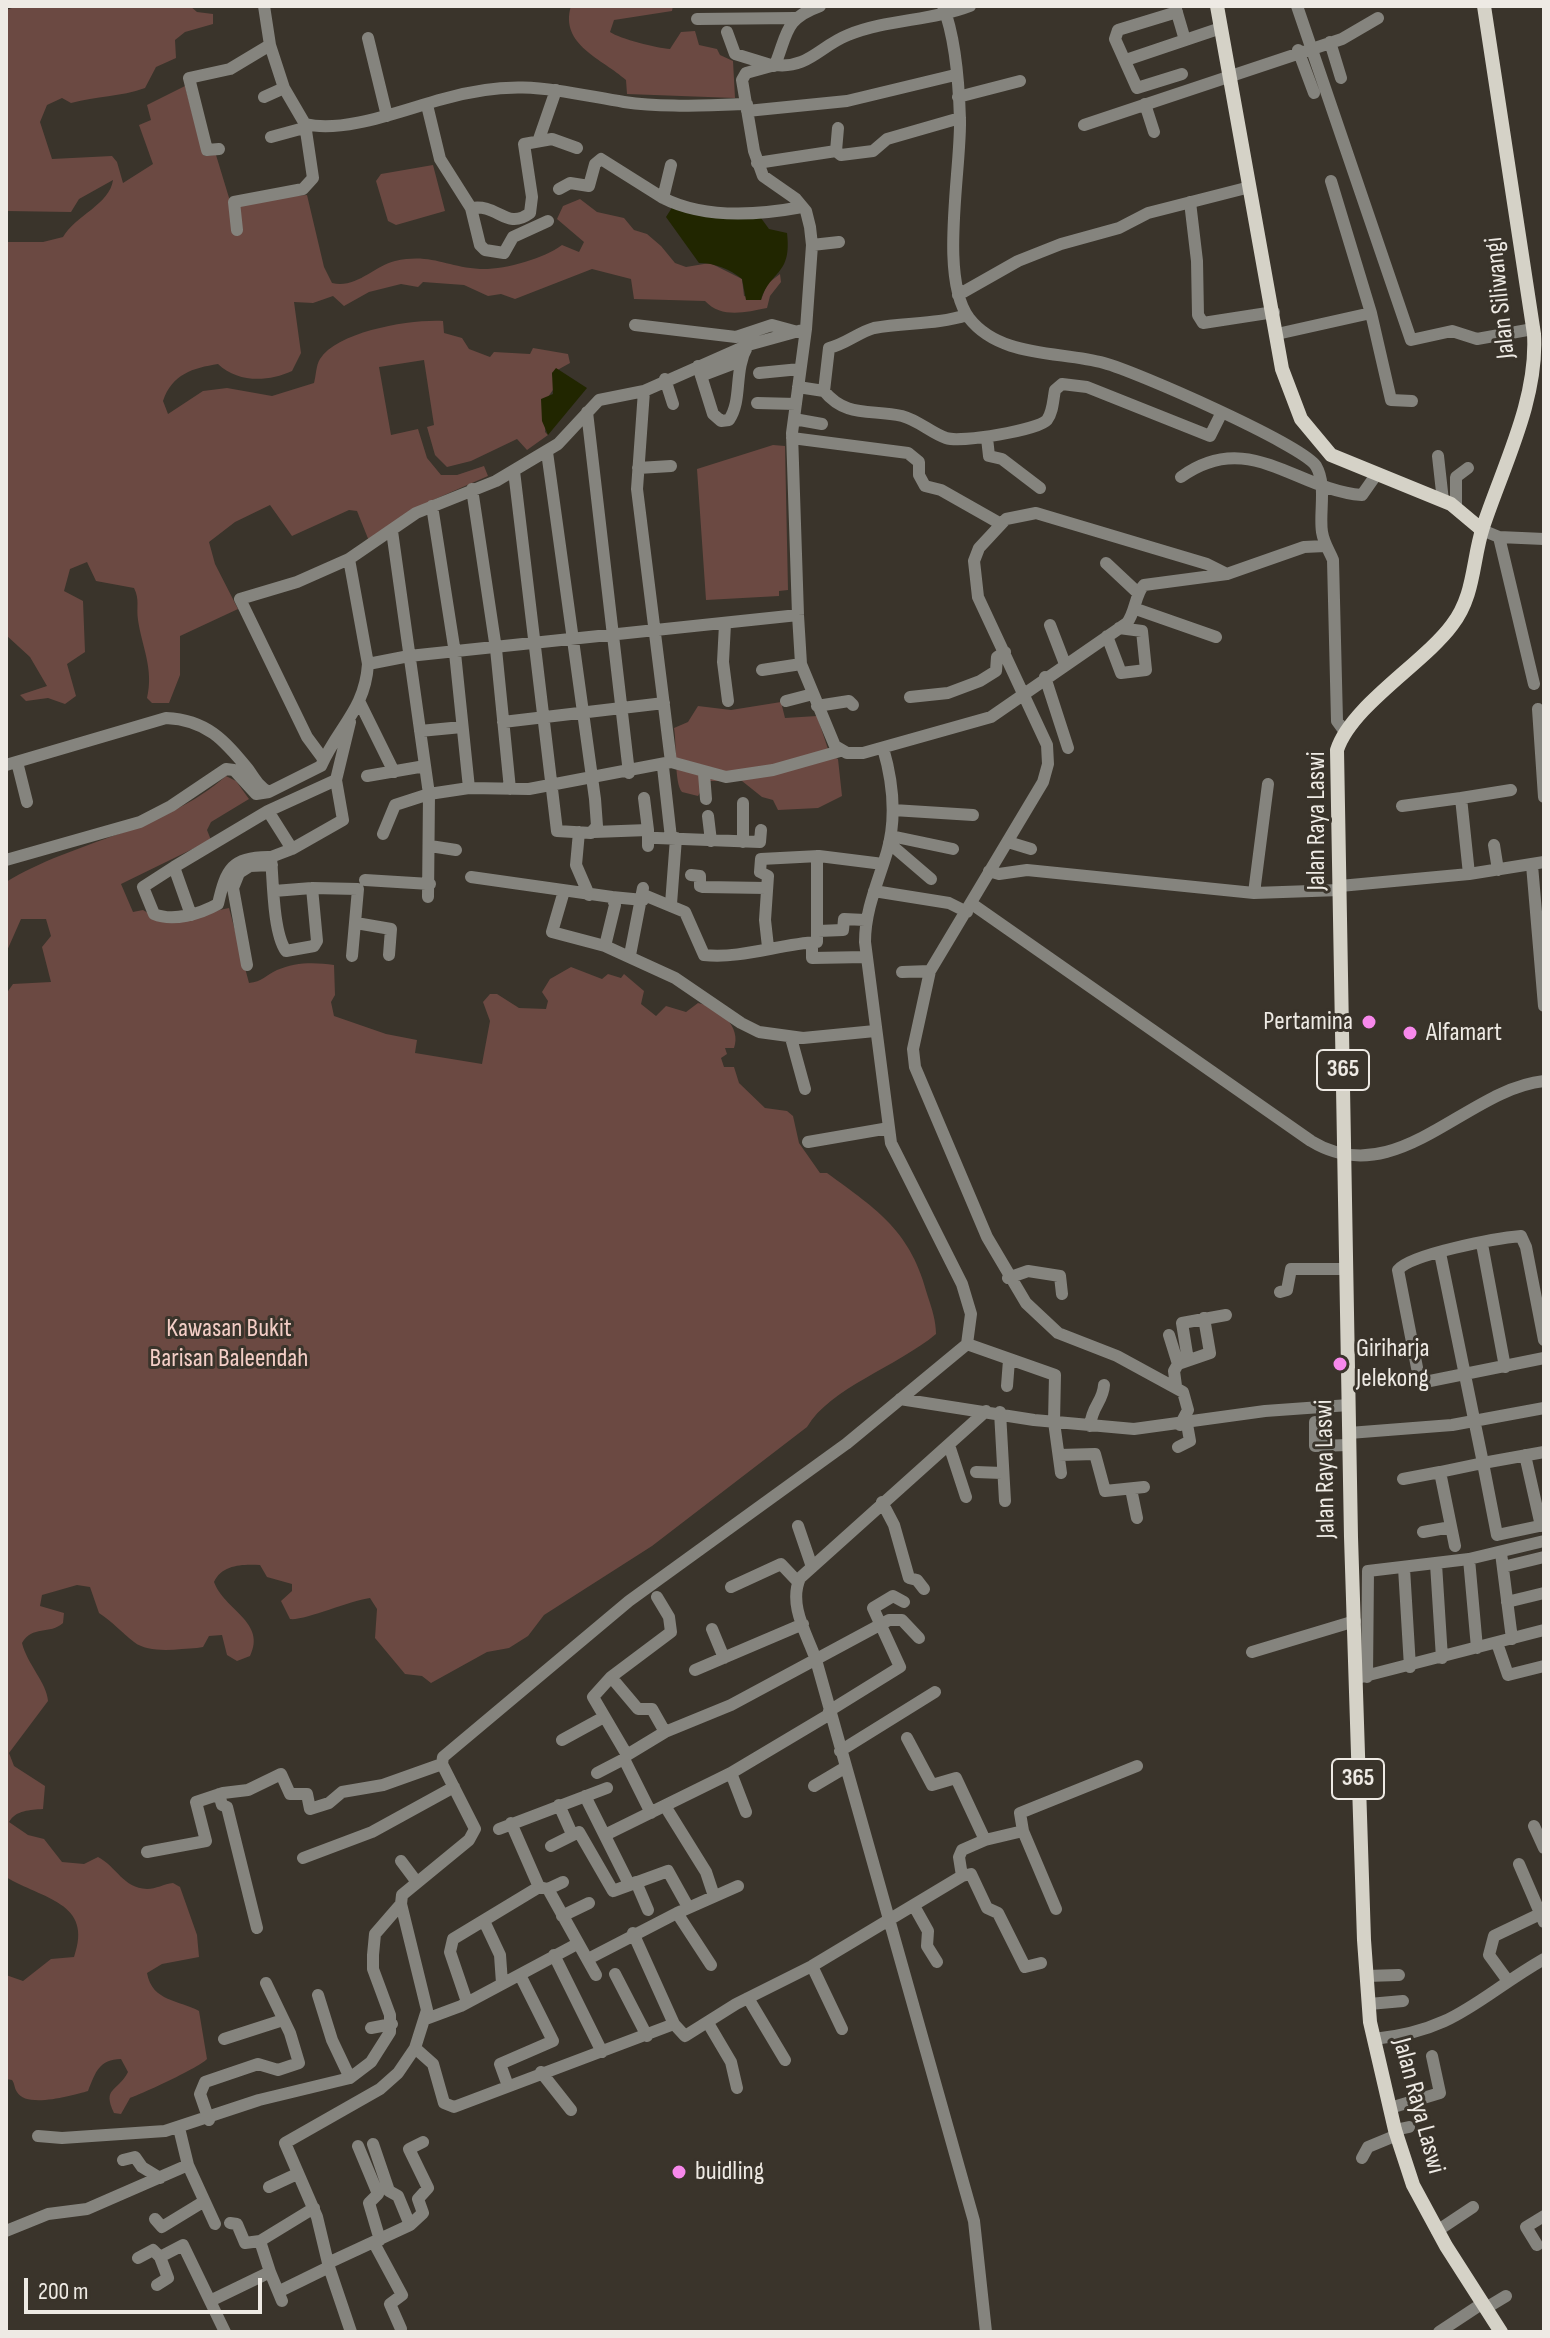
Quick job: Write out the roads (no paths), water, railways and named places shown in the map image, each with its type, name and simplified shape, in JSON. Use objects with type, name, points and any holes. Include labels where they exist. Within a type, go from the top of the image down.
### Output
[{"type":"main road","points":[[1217,6],[1277,334],[1291,394],[1314,437],[1338,459],[1449,504],[1482,530]]},
{"type":"main road","name":"Jalan Siliwangi","points":[[1482,530],[1538,371],[1484,6]]},
{"type":"main road","name":"Jalan Raya Laswi","points":[[1482,530],[1474,578],[1455,621],[1340,726],[1337,750],[1349,1438],[1355,1621],[1361,1671],[1366,1976],[1374,2039],[1413,2185],[1437,2231],[1501,2332]]},
{"type":"street","points":[[237,230],[234,202],[303,189],[310,183],[313,170],[304,126],[284,88],[270,42],[264,6]]},
{"type":"street","points":[[727,32],[735,54],[775,65],[793,66],[810,61],[853,33],[970,6]]},
{"type":"street","points":[[1297,6],[1314,93]]},
{"type":"street","points":[[775,65],[788,26],[795,18],[817,7]]},
{"type":"street","points":[[1182,74],[1132,91],[1126,60],[1115,39],[1118,30],[1176,9],[1185,40]]},
{"type":"street","points":[[945,11],[960,118],[953,269],[958,295],[967,315],[1007,345],[1101,362],[1132,371],[1303,454],[1317,468],[1321,482],[1325,546],[1333,560],[1340,726]]},
{"type":"street","points":[[697,19],[795,18]]},
{"type":"street","points":[[1084,125],[1330,42],[1378,18]]},
{"type":"street","points":[[1126,60],[1221,28]]},
{"type":"street","points":[[368,38],[387,116]]},
{"type":"street","points":[[219,149],[207,150],[189,78],[230,69],[270,42]]},
{"type":"street","points":[[1330,42],[1341,78]]},
{"type":"street","points":[[1305,49],[1411,340],[1452,331],[1477,339],[1533,329]]},
{"type":"street","points":[[775,65],[743,75],[757,163],[763,176],[802,207],[812,245],[800,330],[800,369],[792,438],[798,615],[801,664],[840,751]]},
{"type":"street","points":[[271,137],[304,126],[332,126],[387,116],[496,88],[530,86],[665,106],[747,108],[847,101],[955,75]]},
{"type":"street","points":[[958,97],[1020,81]]},
{"type":"street","points":[[264,97],[284,88]]},
{"type":"street","points":[[539,139],[556,90]]},
{"type":"street","points":[[1145,104],[1154,132]]},
{"type":"street","points":[[427,105],[440,159],[471,208],[480,245],[496,253],[507,251],[513,237],[548,221]]},
{"type":"street","points":[[757,163],[836,151],[841,155],[873,151],[887,139],[960,118]]},
{"type":"street","points":[[836,151],[838,128]]},
{"type":"street","points":[[471,208],[486,205],[514,220],[530,214],[532,197],[524,147],[539,139],[565,141],[577,148]]},
{"type":"street","points":[[559,189],[570,183],[589,186],[595,164],[601,159],[663,198],[702,211],[762,213],[802,207]]},
{"type":"street","points":[[663,198],[671,165]]},
{"type":"street","points":[[1331,181],[1371,313],[1391,400],[1412,401]]},
{"type":"street","points":[[958,295],[1047,250],[1190,202],[1250,187]]},
{"type":"street","points":[[1190,202],[1197,261],[1198,315],[1203,323],[1274,312]]},
{"type":"street","points":[[812,245],[839,242]]},
{"type":"street","points":[[1277,334],[1371,313]]},
{"type":"street","points":[[824,391],[829,348],[845,344],[877,328],[934,323],[967,315]]},
{"type":"street","points":[[635,325],[736,337],[772,325],[800,330]]},
{"type":"street","points":[[700,371],[748,345],[800,330]]},
{"type":"street","points":[[700,371],[715,418],[729,420],[736,398],[738,362],[748,345]]},
{"type":"street","points":[[324,760],[300,725],[240,599],[297,582],[349,559],[432,506],[514,471],[547,452],[599,400],[644,391],[665,379],[738,362]]},
{"type":"street","points":[[759,373],[800,369]]},
{"type":"street","points":[[665,379],[673,404]]},
{"type":"street","points":[[798,387],[824,391],[833,401],[855,413],[907,417],[946,438],[987,438],[1040,425],[1052,411],[1055,390],[1068,384],[1087,387],[1210,436]]},
{"type":"street","points":[[644,391],[637,489],[664,703],[674,838],[671,904]]},
{"type":"street","points":[[757,403],[796,404]]},
{"type":"street","points":[[587,412],[629,773]]},
{"type":"street","points":[[1215,459],[1210,436],[1221,414]]},
{"type":"street","points":[[794,419],[822,424]]},
{"type":"street","points":[[792,438],[908,453],[919,462],[919,475],[925,486],[941,490],[1001,524]]},
{"type":"street","points":[[987,438],[989,456],[1002,459],[1040,488]]},
{"type":"street","points":[[547,452],[574,640],[595,810],[594,832]]},
{"type":"street","points":[[1438,456],[1449,504]]},
{"type":"street","points":[[1181,477],[1202,462],[1215,459],[1256,460],[1362,495],[1376,475]]},
{"type":"street","points":[[638,468],[671,466]]},
{"type":"street","points":[[1449,504],[1456,477],[1468,468]]},
{"type":"street","points":[[514,471],[557,831],[743,842],[762,841],[761,830]]},
{"type":"street","points":[[472,489],[496,649],[510,789]]},
{"type":"street","points":[[432,506],[455,653],[469,788]]},
{"type":"street","points":[[1178,1447],[1190,1441],[1184,1425],[1188,1410],[1183,1392],[1117,1356],[1058,1333],[1026,1303],[1008,1278],[974,1210],[915,1067],[913,1049],[930,971],[1043,782],[1048,764],[1047,745],[1020,696],[1005,652],[978,597],[974,561],[979,548],[1015,514],[1052,516],[1207,564],[1227,574]]},
{"type":"street","points":[[1482,530],[1499,537],[1544,539]]},
{"type":"street","points":[[365,880],[429,890],[429,794],[392,531]]},
{"type":"street","points":[[1499,537],[1534,684]]},
{"type":"street","points":[[383,834],[395,805],[429,794],[469,788],[510,789],[552,785],[667,764],[726,777],[773,770],[840,751],[863,753],[991,717],[1119,628],[1136,609],[1138,593],[1144,585],[1227,574],[1304,547],[1325,546]]},
{"type":"street","points":[[247,965],[233,888],[235,880],[250,866],[272,861],[343,820],[336,780],[350,722],[360,703],[368,664],[349,559]]},
{"type":"street","points":[[1106,563],[1138,593]]},
{"type":"street","points":[[1190,579],[1190,594]]},
{"type":"street","points":[[1136,609],[1216,637]]},
{"type":"street","points":[[368,664],[409,656],[798,615]]},
{"type":"street","points":[[725,624],[723,662],[728,701]]},
{"type":"street","points":[[1050,625],[1065,664]]},
{"type":"street","points":[[1107,636],[1121,673],[1146,670],[1142,631],[1119,628]]},
{"type":"street","points":[[910,697],[948,693],[980,681],[997,669],[997,657],[1005,652]]},
{"type":"street","points":[[762,670],[801,664]]},
{"type":"street","points":[[1045,677],[1068,748]]},
{"type":"street","points":[[786,701],[849,701],[853,705]]},
{"type":"street","points":[[360,703],[394,772]]},
{"type":"street","points":[[503,722],[664,703]]},
{"type":"street","points":[[1538,709],[1544,797]]},
{"type":"street","points":[[27,802],[12,764],[166,718],[207,726],[220,736],[258,784],[269,792]]},
{"type":"street","points":[[6,859],[140,822],[226,769],[234,770],[256,794],[269,792],[317,770],[332,740],[350,722]]},
{"type":"street","points":[[420,731],[462,727]]},
{"type":"street","points":[[147,1852],[206,1841],[196,1802],[219,1794],[248,1790],[281,1774],[290,1794],[307,1794],[310,1809],[329,1803],[342,1792],[383,1785],[442,1764],[453,1746],[629,1601],[846,1444],[967,1344],[971,1314],[968,1302],[897,1162],[875,1031],[865,920],[889,843],[893,810],[892,778],[883,748]]},
{"type":"street","points":[[367,776],[425,766]]},
{"type":"street","points":[[704,774],[706,799]]},
{"type":"street","points":[[272,861],[249,856],[236,863],[222,882],[218,904],[191,915],[161,917],[147,904],[143,887],[268,811],[336,780]]},
{"type":"street","points":[[1255,894],[1268,784]]},
{"type":"street","points":[[1402,806],[1511,790]]},
{"type":"street","points":[[644,798],[648,838]]},
{"type":"street","points":[[1461,798],[1469,874]]},
{"type":"street","points":[[743,803],[743,842]]},
{"type":"street","points":[[893,810],[973,815]]},
{"type":"street","points":[[268,811],[292,849]]},
{"type":"street","points":[[708,816],[711,841]]},
{"type":"street","points":[[235,832],[249,856]]},
{"type":"street","points":[[579,832],[576,865],[589,895]]},
{"type":"street","points":[[1008,842],[1031,849]]},
{"type":"street","points":[[889,843],[953,849]]},
{"type":"street","points":[[889,843],[931,879]]},
{"type":"street","points":[[1494,845],[1498,870]]},
{"type":"street","points":[[430,846],[456,850]]},
{"type":"street","points":[[768,947],[768,876],[760,872],[761,859],[817,856],[883,864]]},
{"type":"street","points":[[817,856],[812,958],[866,957]]},
{"type":"street","points":[[272,861],[281,943],[286,951],[314,946],[317,941],[312,888]]},
{"type":"street","points":[[989,871],[999,874],[1027,870],[1255,894],[1340,890],[1538,863],[1544,1006]]},
{"type":"street","points":[[174,867],[191,915]]},
{"type":"street","points":[[691,875],[700,876],[700,886],[703,887],[766,888]]},
{"type":"street","points":[[471,877],[589,895],[612,897],[644,894],[685,912],[704,955],[728,957],[843,930],[844,919],[865,920]]},
{"type":"street","points":[[274,891],[358,889],[352,956]]},
{"type":"street","points":[[564,891],[552,932],[630,955],[675,978],[741,1023],[775,1036],[791,1038],[875,1031]]},
{"type":"street","points":[[874,891],[970,908],[1324,1149],[1344,1153],[1392,1150],[1513,1090],[1544,1081]]},
{"type":"street","points":[[630,955],[644,894]]},
{"type":"street","points":[[605,946],[615,905],[612,897]]},
{"type":"street","points":[[356,923],[392,930],[389,955]]},
{"type":"street","points":[[902,972],[930,971]]},
{"type":"street","points":[[791,1038],[805,1089]]},
{"type":"street","points":[[808,1142],[889,1128]]},
{"type":"street","points":[[1544,1340],[1524,1239],[1517,1236],[1440,1253],[1402,1265],[1398,1270],[1417,1379],[1424,1384],[1544,1358]]},
{"type":"street","points":[[1482,1244],[1505,1367]]},
{"type":"street","points":[[1440,1253],[1497,1535],[1543,1526],[1525,1455]]},
{"type":"street","points":[[1280,1292],[1287,1290],[1291,1269],[1346,1269]]},
{"type":"street","points":[[1008,1278],[1028,1271],[1060,1276],[1062,1294]]},
{"type":"street","points":[[1176,1386],[1173,1379],[1183,1362],[1182,1324],[1226,1315]]},
{"type":"street","points":[[1183,1362],[1210,1353],[1204,1318]]},
{"type":"street","points":[[1169,1335],[1183,1362]]},
{"type":"street","points":[[967,1344],[1055,1375],[1054,1422],[1061,1473]]},
{"type":"street","points":[[1007,1386],[1009,1360]]},
{"type":"street","points":[[1090,1426],[1093,1407],[1102,1397],[1104,1385]]},
{"type":"street","points":[[900,1399],[1054,1422],[1134,1429],[1184,1425],[1265,1411],[1349,1405]]},
{"type":"street","points":[[1315,1422],[1309,1446],[1544,1408]]},
{"type":"street","points":[[986,2332],[975,2229],[846,1767],[811,1663],[797,1602],[798,1582],[812,1567],[882,1502],[993,1412]]},
{"type":"street","points":[[993,1412],[1005,1501]]},
{"type":"street","points":[[949,1445],[966,1497]]},
{"type":"street","points":[[1403,1479],[1544,1452]]},
{"type":"street","points":[[1059,1455],[1095,1454],[1104,1490],[1137,1488],[1137,1518]]},
{"type":"street","points":[[976,1472],[1002,1473]]},
{"type":"street","points":[[1440,1472],[1455,1546]]},
{"type":"street","points":[[882,1502],[894,1525],[909,1578],[917,1580],[924,1589]]},
{"type":"street","points":[[798,1526],[812,1567]]},
{"type":"street","points":[[1423,1532],[1451,1527]]},
{"type":"street","points":[[1544,1541],[1469,1559],[1404,1568],[1375,1568],[1365,1575],[1361,1671],[1410,1667],[1544,1630]]},
{"type":"street","points":[[1501,1553],[1512,1639]]},
{"type":"street","points":[[1503,1567],[1544,1557]]},
{"type":"street","points":[[1469,1559],[1477,1648]]},
{"type":"street","points":[[731,1587],[781,1564],[798,1582]]},
{"type":"street","points":[[1436,1564],[1442,1658]]},
{"type":"street","points":[[1404,1568],[1410,1667]]},
{"type":"street","points":[[1507,1602],[1544,1593]]},
{"type":"street","points":[[605,1835],[731,1773],[900,1667],[873,1607],[893,1596],[904,1602]]},
{"type":"street","points":[[651,1813],[593,1695],[611,1677],[671,1632],[671,1621],[657,1597]]},
{"type":"street","points":[[597,1773],[665,1732],[731,1705],[902,1620],[919,1638]]},
{"type":"street","points":[[1252,1652],[1355,1621]]},
{"type":"street","points":[[695,1670],[803,1624]]},
{"type":"street","points":[[712,1629],[724,1658]]},
{"type":"street","points":[[1497,1643],[1508,1675],[1544,1666]]},
{"type":"street","points":[[611,1677],[638,1709],[652,1709],[665,1732]]},
{"type":"street","points":[[840,1751],[935,1692]]},
{"type":"street","points":[[562,1740],[604,1717]]},
{"type":"street","points":[[907,1738],[932,1785],[956,1778],[985,1840]]},
{"type":"street","points":[[351,2332],[314,2208],[285,2143],[380,2089],[398,2073],[415,2048],[426,2019],[401,1904],[402,1895],[472,1836],[473,1823],[442,1764]]},
{"type":"street","points":[[1056,1909],[1023,1831],[1022,1811],[1137,1766]]},
{"type":"street","points":[[814,1786],[846,1767]]},
{"type":"street","points":[[731,1773],[746,1812]]},
{"type":"street","points":[[303,1858],[372,1832],[454,1787]]},
{"type":"street","points":[[596,1975],[505,1826],[607,1788]]},
{"type":"street","points":[[219,1794],[222,1805],[227,1807],[257,1928]]},
{"type":"street","points":[[585,1796],[648,1910]]},
{"type":"street","points":[[559,1805],[572,1834]]},
{"type":"street","points":[[665,1806],[706,1872],[714,1896]]},
{"type":"street","points":[[1534,1826],[1544,1848]]},
{"type":"street","points":[[962,1876],[959,1853],[985,1840],[1023,1831]]},
{"type":"street","points":[[551,1846],[580,1833],[611,1891],[668,1871],[682,1910],[711,1965]]},
{"type":"street","points":[[401,1861],[416,1881]]},
{"type":"street","points":[[1508,1981],[1489,1955],[1494,1936],[1542,1918],[1519,1864]]},
{"type":"street","points":[[633,1933],[674,2024],[685,2036],[748,1998],[812,1966],[962,1876],[971,1874],[987,1908],[998,1913],[1025,1967],[1041,1963]]},
{"type":"street","points":[[467,2002],[449,1943],[543,1888],[563,1882]]},
{"type":"street","points":[[588,1959],[633,1933],[738,1886]]},
{"type":"street","points":[[562,1916],[589,1903]]},
{"type":"street","points":[[38,2136],[122,2135],[179,2128],[259,2100],[350,2078],[379,2052],[392,2024],[373,1969],[373,1955],[375,1934],[401,1904]]},
{"type":"street","points":[[914,1906],[928,1931],[927,1946],[937,1962]]},
{"type":"street","points":[[484,1921],[500,1955],[502,1983]]},
{"type":"street","points":[[426,2019],[467,2002],[577,1944]]},
{"type":"street","points":[[554,1955],[602,2052]]},
{"type":"street","points":[[1374,2039],[1433,2029],[1457,2018],[1544,1959]]},
{"type":"street","points":[[812,1966],[842,2029]]},
{"type":"street","points":[[615,1974],[647,2036]]},
{"type":"street","points":[[508,2086],[500,2064],[553,2041],[520,1975]]},
{"type":"street","points":[[1366,1976],[1399,1975]]},
{"type":"street","points":[[209,2120],[200,2094],[205,2082],[254,2064],[273,2070],[298,2064],[266,1983]]},
{"type":"street","points":[[318,1995],[332,2040],[350,2078]]},
{"type":"street","points":[[748,1998],[785,2060]]},
{"type":"street","points":[[1369,2004],[1403,2001]]},
{"type":"street","points":[[224,2039],[283,2020]]},
{"type":"street","points":[[708,2023],[740,2069],[737,2088]]},
{"type":"street","points":[[371,2028],[392,2024]]},
{"type":"street","points":[[415,2048],[433,2064],[448,2107],[466,2104],[541,2072],[674,2024]]},
{"type":"street","points":[[1390,2108],[1440,2093],[1432,2056]]},
{"type":"street","points":[[541,2072],[571,2110]]},
{"type":"street","points":[[398,2073],[405,2087]]},
{"type":"street","points":[[179,2128],[188,2165],[215,2224]]},
{"type":"street","points":[[1362,2158],[1368,2147],[1400,2130]]},
{"type":"street","points":[[260,2241],[281,2296],[329,2265],[410,2225],[423,2213],[418,2199],[428,2188],[409,2149],[423,2142]]},
{"type":"street","points":[[373,2144],[389,2191],[398,2196],[410,2225]]},
{"type":"street","points":[[358,2146],[378,2194],[369,2203],[377,2241],[402,2295],[390,2304],[399,2331]]},
{"type":"street","points":[[123,2160],[135,2157],[142,2167],[160,2178]]},
{"type":"street","points":[[6,2231],[48,2214],[87,2209],[188,2165]]},
{"type":"street","points":[[269,2187],[297,2174]]},
{"type":"street","points":[[155,2219],[162,2227],[203,2202]]},
{"type":"street","points":[[1437,2231],[1473,2207]]},
{"type":"street","points":[[230,2223],[238,2225],[245,2243],[260,2241],[314,2208]]},
{"type":"street","points":[[1537,2245],[1526,2227],[1544,2216]]},
{"type":"street","points":[[173,2219],[225,2332]]},
{"type":"street","points":[[160,2257],[183,2245]]},
{"type":"street","points":[[138,2258],[153,2250],[160,2257],[168,2278],[157,2285]]},
{"type":"street","points":[[210,2301],[270,2272]]},
{"type":"street","points":[[188,2289],[200,2282]]},
{"type":"street","points":[[1439,2332],[1506,2296]]},
{"type":"place","name":"Pertamina","points":[[1369,1022]]},
{"type":"place","name":"Alfamart","points":[[1410,1033]]},
{"type":"place","name":"Giriharja Jelekong","points":[[1340,1364]]},
{"type":"place","name":"buidling","points":[[679,2172]]},
{"type":"park label","name":"Kawasan Bukit Barisan Baleendah","points":[[229,1344]]}]
